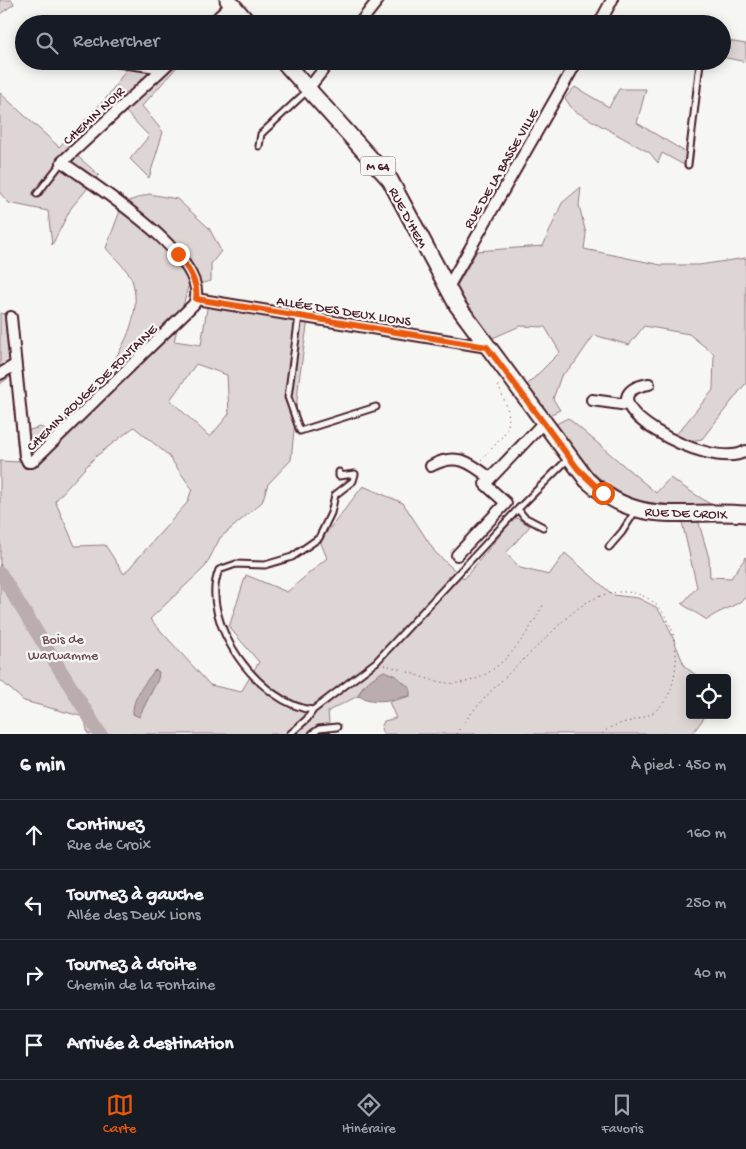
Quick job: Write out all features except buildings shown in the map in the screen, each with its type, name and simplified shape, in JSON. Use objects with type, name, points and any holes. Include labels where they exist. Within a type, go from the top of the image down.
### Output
[{"type":"main road","points":[[230,2],[241,15]]},
{"type":"main road","name":"RUE D'HEM","points":[[291,70],[390,180],[447,288]]},
{"type":"main road","name":"RUE DE CROIX","points":[[447,288],[507,374],[570,458],[597,489],[616,501],[636,510],[660,514],[746,514]]},
{"type":"street","points":[[367,15],[378,0]]},
{"type":"street","points":[[604,15],[612,0]]},
{"type":"street","points":[[219,15],[230,2]]},
{"type":"street","name":"CHEMIN NOIR","points":[[62,162],[162,70]]},
{"type":"street","points":[[308,89],[323,70]]},
{"type":"street","name":"RUE DE LA BASSE VILLE","points":[[447,288],[572,70]]},
{"type":"street","points":[[62,162],[119,203],[170,245],[194,279],[197,289],[196,299]]},
{"type":"street","name":"ALLÉE DES DEUX LIONS","points":[[196,299],[487,347]]},
{"type":"street","name":"CHEMIN ROUGE DE FONTAINE","points":[[10,317],[25,456],[28,462],[32,462],[187,312],[196,299]]},
{"type":"street","points":[[0,374],[15,365]]},
{"type":"street","points":[[649,384],[638,386],[632,390],[628,398],[628,405],[636,416],[675,442],[728,456],[746,451]]},
{"type":"street","points":[[592,400],[628,405]]},
{"type":"street","points":[[457,555],[506,503],[485,484],[544,422]]},
{"type":"street","points":[[431,466],[455,458],[465,460],[490,478]]},
{"type":"lane","points":[[688,165],[699,70]]},
{"type":"lane","points":[[259,146],[261,134],[308,89]]},
{"type":"lane","name":"CHEMIN NOIR","points":[[37,194],[62,162]]},
{"type":"lane","points":[[299,316],[288,397],[300,431],[376,407]]},
{"type":"lane","points":[[290,734],[308,719],[313,710],[376,662],[518,509],[570,458]]},
{"type":"lane","points":[[313,710],[288,701],[270,689],[251,672],[233,650],[220,628],[214,582],[219,570],[236,564],[265,565],[292,557],[318,538],[331,513],[335,495],[353,481],[356,474],[339,476],[339,472]]},
{"type":"lane","points":[[518,509],[524,516],[543,527]]},
{"type":"lane","points":[[609,547],[622,532],[636,510]]},
{"type":"lane","points":[[312,734],[319,729],[337,727]]},
{"type":"path","points":[[475,466],[506,433],[510,420],[498,386],[507,374]]},
{"type":"path","points":[[456,734],[493,688],[565,618],[592,599],[608,593],[638,594],[648,598],[656,605],[666,615],[672,627],[676,644],[675,677],[664,702],[650,717],[607,728],[602,734]]},
{"type":"path","points":[[376,662],[446,683],[466,684],[486,675],[521,642],[530,631],[543,605]]},
{"type":"green space","points":[[0,0],[12,0],[14,4],[0,14]]},
{"type":"green space","points":[[731,42],[746,44],[746,62],[731,59]]},
{"type":"green space","points":[[126,70],[174,70],[142,106],[163,132],[149,178],[130,159],[149,136],[126,112],[77,156],[99,175],[71,208],[52,245],[48,211],[9,203],[0,193],[0,93],[59,147],[108,96]]},
{"type":"green space","points":[[575,87],[609,107],[619,89],[646,89],[637,123],[687,153],[684,165],[662,153],[658,163],[650,153],[573,110],[565,98]]},
{"type":"green space","points":[[581,187],[579,205],[586,234],[584,249],[661,265],[699,265],[746,258],[746,383],[702,439],[689,441],[675,436],[713,390],[714,354],[689,334],[644,326],[629,345],[594,335],[574,364],[561,376],[553,399],[560,410],[547,416],[526,386],[560,352],[545,327],[520,326],[488,340],[454,291],[477,251],[543,246],[562,203]]},
{"type":"green space","name":"Bois de Warwamme","points":[[149,194],[177,199],[209,228],[221,251],[211,264],[211,281],[188,287],[174,341],[201,345],[209,296],[309,313],[299,380],[291,460],[268,484],[262,502],[220,538],[205,567],[150,619],[210,685],[241,692],[259,662],[229,627],[246,575],[287,592],[327,558],[320,541],[363,486],[403,503],[435,552],[464,579],[515,517],[530,526],[506,553],[520,568],[549,575],[565,553],[613,595],[638,598],[656,607],[665,619],[685,667],[695,674],[686,674],[686,719],[703,719],[692,734],[383,734],[381,728],[384,721],[396,718],[389,702],[410,696],[363,686],[358,696],[328,711],[330,734],[88,734],[84,717],[24,701],[0,680],[0,461],[19,462],[16,434],[40,427],[52,432],[97,383],[112,364],[124,343],[132,322],[135,301],[132,280],[124,267],[106,248],[123,203]],"holes":[[[196,364],[227,375],[229,414],[210,437],[170,400]],[[134,427],[168,455],[192,489],[187,503],[124,574],[105,545],[75,546],[55,501],[95,457]]]},
{"type":"green space","points":[[0,313],[5,314],[11,376],[0,384]]},
{"type":"green space","points":[[568,418],[656,493],[670,478],[713,506],[671,505],[647,502],[632,498],[618,491],[594,473],[552,426]]},
{"type":"green space","points":[[698,520],[709,558],[710,577],[731,578],[746,557],[746,597],[707,620],[682,604],[697,587],[682,522]]},
{"type":"shaded area","points":[[0,564],[107,734],[102,734],[0,573]]},
{"type":"shaded area","points":[[155,670],[159,672],[158,679],[139,717],[133,714],[135,702],[140,691]]},
{"type":"shaded area","points":[[384,671],[396,676],[410,688],[410,696],[378,701],[358,696],[369,681]]},
{"type":"waterway","points":[[0,573],[100,734]]},
{"type":"route","points":[[178,254],[194,279],[197,289],[196,299],[487,347],[578,469],[587,480],[603,493]]}]
